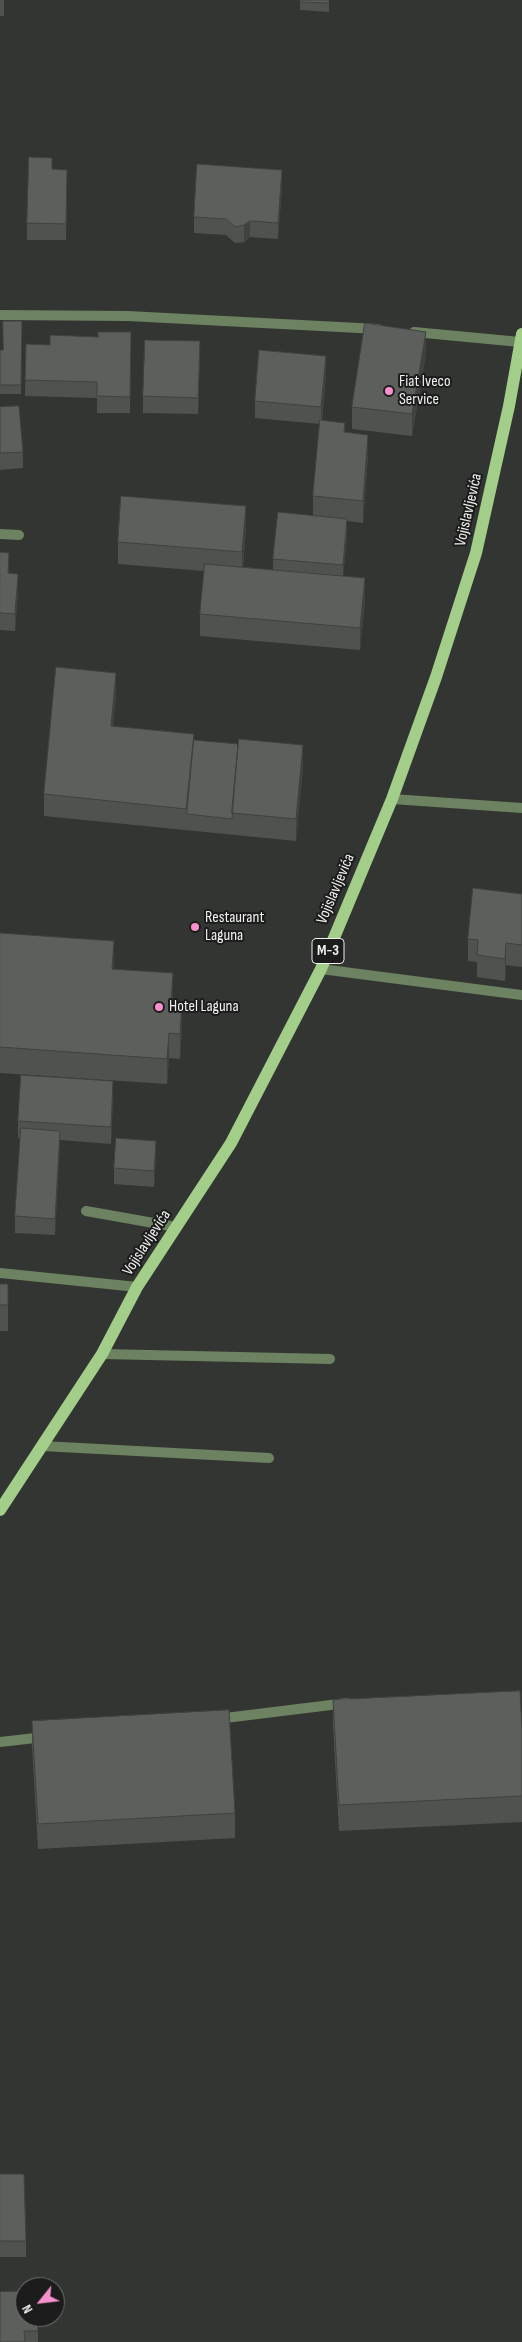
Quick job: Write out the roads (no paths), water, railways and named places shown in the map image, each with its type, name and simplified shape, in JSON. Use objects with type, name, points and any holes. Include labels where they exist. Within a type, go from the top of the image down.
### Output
[{"type":"main road","name":"Vojislavljevića","points":[[0,1510],[102,1354],[137,1287],[230,1143],[321,969],[392,798],[436,677],[476,554],[509,406],[521,338]]},
{"type":"street","points":[[0,315],[128,316],[340,325],[388,330]]},
{"type":"street","points":[[406,332],[521,338]]},
{"type":"street","points":[[0,534],[19,536]]},
{"type":"street","points":[[392,798],[522,808]]},
{"type":"street","points":[[321,969],[522,995]]},
{"type":"street","points":[[86,1211],[176,1227]]},
{"type":"street","points":[[0,1273],[137,1287]]},
{"type":"street","points":[[102,1354],[330,1359]]},
{"type":"street","points":[[42,1446],[269,1458]]},
{"type":"street","points":[[208,1720],[356,1702]]},
{"type":"street","points":[[0,1742],[60,1736]]},
{"type":"place","name":"Fiat Iveco Service","points":[[389,391]]},
{"type":"place","name":"Restaurant Laguna","points":[[195,927]]},
{"type":"place","name":"Hotel Laguna","points":[[159,1007]]}]
